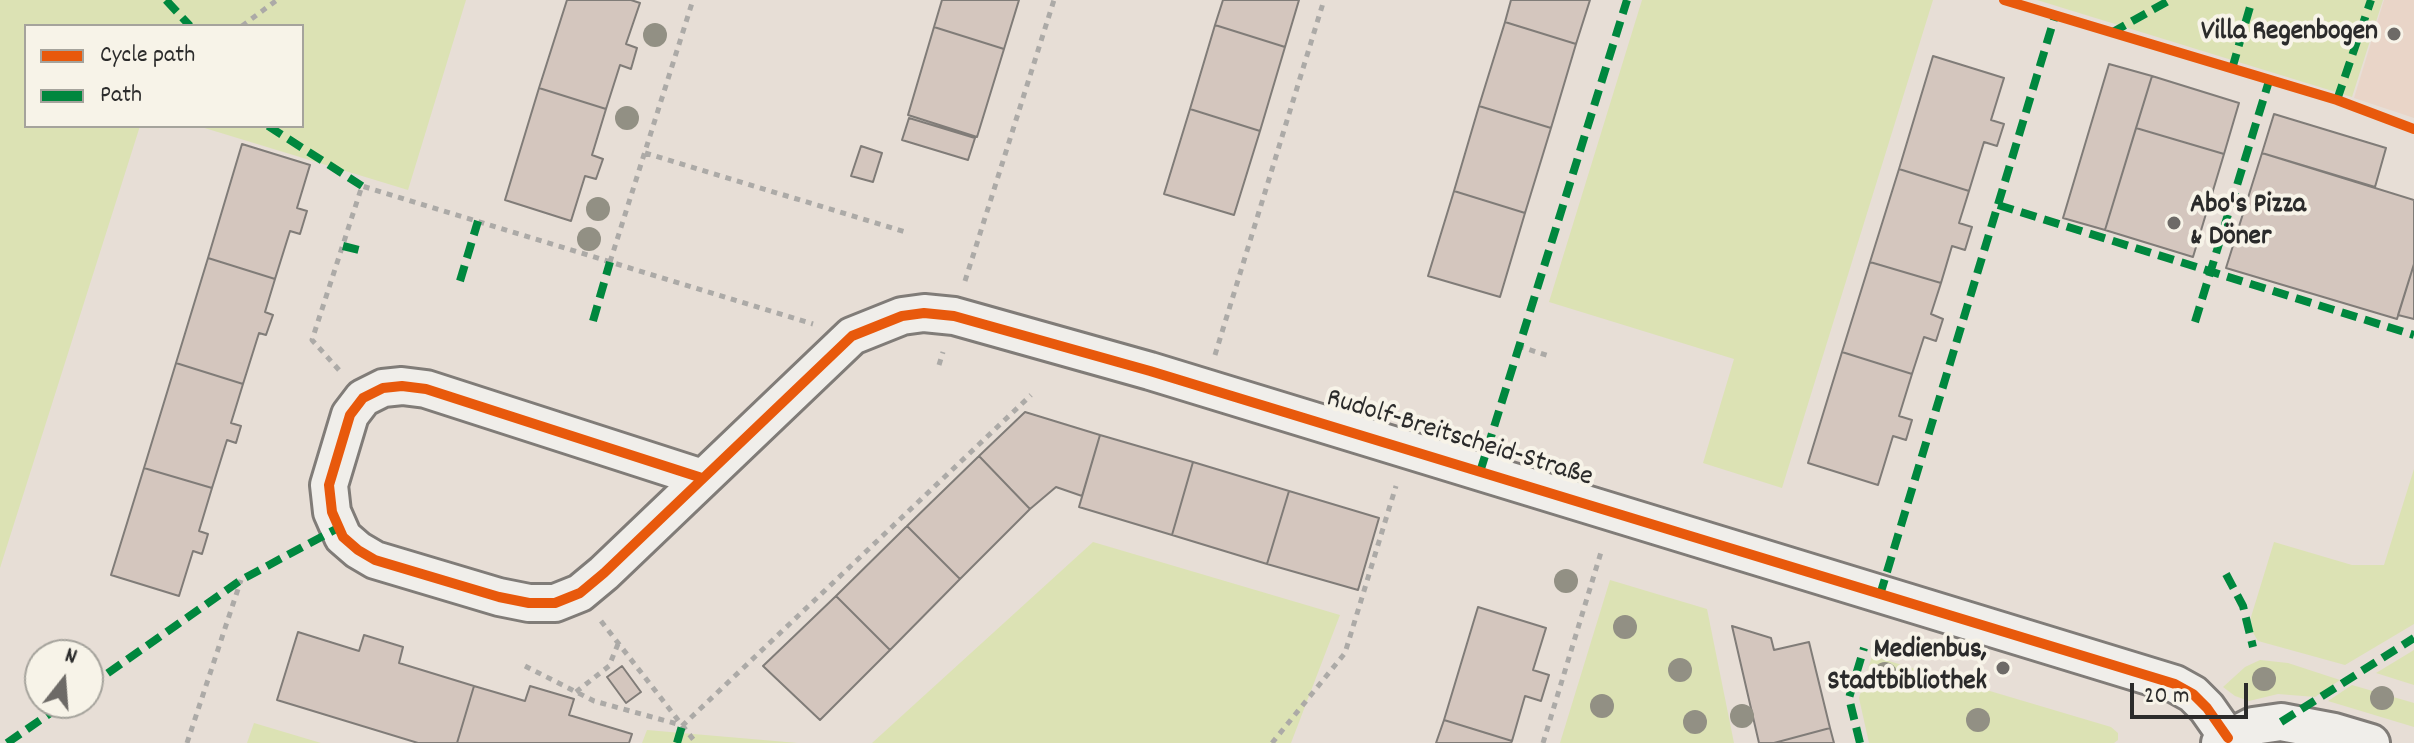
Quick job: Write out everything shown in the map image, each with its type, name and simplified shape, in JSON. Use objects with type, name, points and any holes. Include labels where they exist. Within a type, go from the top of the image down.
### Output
[{"type":"street","name":"Rudolf-Breitscheid-Straße","points":[[363,398],[350,415],[329,485],[332,512],[343,537],[375,560],[499,597],[529,603],[555,603],[580,593],[604,573],[852,336],[902,316],[924,313],[954,316],[1205,387],[2175,684],[2193,694],[2207,708],[2224,740]]},
{"type":"street","points":[[363,398],[383,388],[402,386],[426,389],[702,478]]},
{"type":"street","points":[[2224,740],[2253,726],[2281,722],[2371,743]]},
{"type":"path","points":[[245,24],[277,0]]},
{"type":"path","points":[[610,262],[693,0]]},
{"type":"path","points":[[954,316],[1054,0]]},
{"type":"path","points":[[1205,387],[1324,0]]},
{"type":"path","points":[[645,153],[909,233]]},
{"type":"path","points":[[363,398],[312,340],[362,186],[852,336]]},
{"type":"path","points":[[1518,346],[1549,356]]},
{"type":"path","points":[[682,726],[1031,395]]},
{"type":"path","points":[[1272,743],[1345,653],[1407,449]]},
{"type":"path","points":[[1543,743],[1613,513]]},
{"type":"path","points":[[187,743],[241,580]]},
{"type":"path","points":[[580,593],[696,743]]},
{"type":"path","points":[[576,692],[609,666],[618,644]]},
{"type":"path","points":[[525,666],[594,701],[682,726]]},
{"type":"shaded area","name":"Villa Regenbogen","points":[[2384,0],[2414,0],[2414,118],[2354,98]]},
{"type":"green space","points":[[0,0],[466,0],[408,190],[205,128],[304,128],[304,24],[24,24],[24,128],[139,128],[0,568]]},
{"type":"green space","points":[[1642,0],[1933,0],[1782,488],[1703,463],[1734,359],[1549,302]]},
{"type":"green space","points":[[2037,0],[2383,0],[2352,97]]},
{"type":"green space","points":[[2414,469],[2414,624],[2345,665],[2258,641],[2252,631],[2251,617],[2274,542],[2352,565],[2384,565]]},
{"type":"green space","points":[[1093,542],[1340,615],[1291,743],[872,743]]},
{"type":"green space","points":[[1610,580],[1707,609],[1734,743],[1560,743]]},
{"type":"green space","points":[[2414,650],[2414,685],[2376,673]]},
{"type":"green space","points":[[1872,656],[2111,727],[2118,733],[2118,740],[2114,743],[1869,743],[1859,698]]},
{"type":"green space","points":[[2260,660],[2288,663],[2340,680],[2315,697],[2278,694],[2249,701],[2223,687],[2245,667]]},
{"type":"green space","points":[[2352,685],[2414,703],[2414,727],[2328,701]]},
{"type":"green space","points":[[254,723],[321,743],[247,743]]},
{"type":"green space","points":[[647,730],[798,743],[642,743]]},
{"type":"building","points":[[567,0],[631,0],[640,3],[626,44],[637,48],[631,69],[620,65],[606,109],[539,88]]},
{"type":"building","points":[[942,0],[1019,0],[1004,49],[934,27]]},
{"type":"building","points":[[1223,0],[1299,0],[1285,47],[1215,25]]},
{"type":"building","points":[[1511,0],[1590,0],[1576,44],[1505,22]]},
{"type":"building","points":[[1505,22],[1576,44],[1551,128],[1479,106]]},
{"type":"building","points":[[1215,25],[1285,47],[1260,131],[1190,109]]},
{"type":"building","points":[[934,27],[1004,49],[977,137],[908,115]]},
{"type":"building","points":[[1933,56],[2004,78],[1991,120],[2004,124],[1997,146],[1984,142],[1969,191],[1899,169]]},
{"type":"building","points":[[2109,64],[2152,76],[2105,230],[2063,218]]},
{"type":"building","points":[[2152,76],[2239,103],[2224,154],[2136,128]]},
{"type":"building","points":[[539,88],[606,109],[592,155],[603,159],[596,179],[585,176],[571,221],[505,200]]},
{"type":"building","points":[[1479,106],[1551,128],[1525,213],[1454,191]]},
{"type":"building","points":[[1190,109],[1260,131],[1234,215],[1164,194]]},
{"type":"building","points":[[2274,114],[2386,148],[2375,187],[2262,153]]},
{"type":"building","points":[[909,118],[975,138],[968,160],[902,140]]},
{"type":"building","points":[[2136,128],[2224,154],[2193,257],[2105,230]]},
{"type":"building","points":[[242,144],[310,165],[297,208],[307,211],[300,234],[290,231],[275,279],[208,258]]},
{"type":"building","points":[[861,146],[882,153],[873,182],[851,176]]},
{"type":"building","points":[[2262,153],[2414,200],[2414,264],[2397,319],[2226,268]]},
{"type":"building","points":[[1899,169],[1969,191],[1959,223],[1972,227],[1965,250],[1952,246],[1941,283],[1870,262]]},
{"type":"building","points":[[1454,191],[1525,213],[1500,297],[1428,276]]},
{"type":"building","points":[[208,258],[275,279],[265,312],[273,315],[266,335],[259,333],[243,384],[176,363]]},
{"type":"building","points":[[1870,262],[1941,283],[1931,314],[1943,319],[1936,341],[1924,337],[1912,374],[1842,352]]},
{"type":"building","points":[[2414,264],[2414,319],[2398,315]]},
{"type":"building","points":[[1842,352],[1912,374],[1899,416],[1912,420],[1906,440],[1893,436],[1878,485],[1808,463]]},
{"type":"building","points":[[176,363],[243,384],[231,423],[241,426],[236,443],[227,440],[212,488],[144,468]]},
{"type":"building","points":[[1025,412],[1100,435],[1082,496],[1056,487],[1030,509],[979,456]]},
{"type":"building","points":[[1100,435],[1193,462],[1172,535],[1079,507]]},
{"type":"building","points":[[979,456],[1030,509],[960,579],[907,526]]},
{"type":"building","points":[[1193,462],[1289,491],[1267,564],[1172,535]]},
{"type":"building","points":[[144,468],[212,488],[199,531],[208,534],[202,554],[193,551],[179,596],[111,575]]},
{"type":"building","points":[[1289,491],[1379,518],[1358,590],[1267,564]]},
{"type":"building","points":[[907,526],[960,579],[890,650],[836,596]]},
{"type":"building","points":[[836,596],[890,650],[820,720],[763,666]]},
{"type":"building","points":[[1478,607],[1546,628],[1533,670],[1549,675],[1541,701],[1525,696],[1512,741],[1444,720]]},
{"type":"building","points":[[1732,626],[1771,638],[1774,650],[1809,642],[1830,728],[1774,743],[1759,743]]},
{"type":"building","points":[[298,632],[359,651],[364,635],[403,647],[399,663],[474,686],[457,743],[418,743],[277,700]]},
{"type":"building","points":[[622,666],[641,692],[626,703],[607,677]]},
{"type":"building","points":[[474,686],[525,701],[530,686],[574,699],[569,715],[632,734],[629,743],[457,743]]},
{"type":"building","points":[[1444,720],[1512,741],[1436,743]]},
{"type":"building","points":[[1830,728],[1834,743],[1774,743]]},
{"type":"marked path","points":[[166,0],[188,24]]},
{"type":"marked path","points":[[1480,472],[1627,0]]},
{"type":"marked path","points":[[2111,33],[2170,0]]},
{"type":"marked path","points":[[2232,69],[2252,0]]},
{"type":"marked path","points":[[2337,100],[2371,0]]},
{"type":"marked path","points":[[1880,595],[2055,16]]},
{"type":"marked path","points":[[2195,322],[2269,81]]},
{"type":"marked path","points":[[271,128],[362,186]]},
{"type":"marked path","points":[[1998,205],[2414,335]]},
{"type":"marked path","points":[[460,281],[478,221]]},
{"type":"marked path","points":[[343,246],[359,250]]},
{"type":"marked path","points":[[593,321],[610,262]]},
{"type":"marked path","points":[[104,676],[241,580],[338,528]]},
{"type":"marked path","points":[[2226,574],[2243,606],[2253,647]]},
{"type":"marked path","points":[[2281,722],[2414,638]]},
{"type":"marked path","points":[[1860,743],[1849,698],[1864,648]]},
{"type":"marked path","points":[[7,743],[42,719]]},
{"type":"marked path","points":[[677,743],[682,726]]},
{"type":"cycle path","points":[[2004,0],[2337,100],[2414,129]]},
{"type":"cycle path","points":[[702,478],[426,389],[402,386],[383,388],[363,398],[350,415],[329,485],[332,512],[343,537],[375,560],[499,597],[529,603],[555,603],[580,593],[604,573],[852,336],[902,316],[924,313],[954,316],[1150,371],[2175,684],[2193,694],[2207,708],[2228,738]]},
{"type":"place","name":"Villa Regenbogen","points":[[2394,34]]},
{"type":"place","name":"Abo's Pizza & Döner","points":[[2174,223]]},
{"type":"place","name":"Medienbus, Stadtbibliothek","points":[[2003,668]]}]
